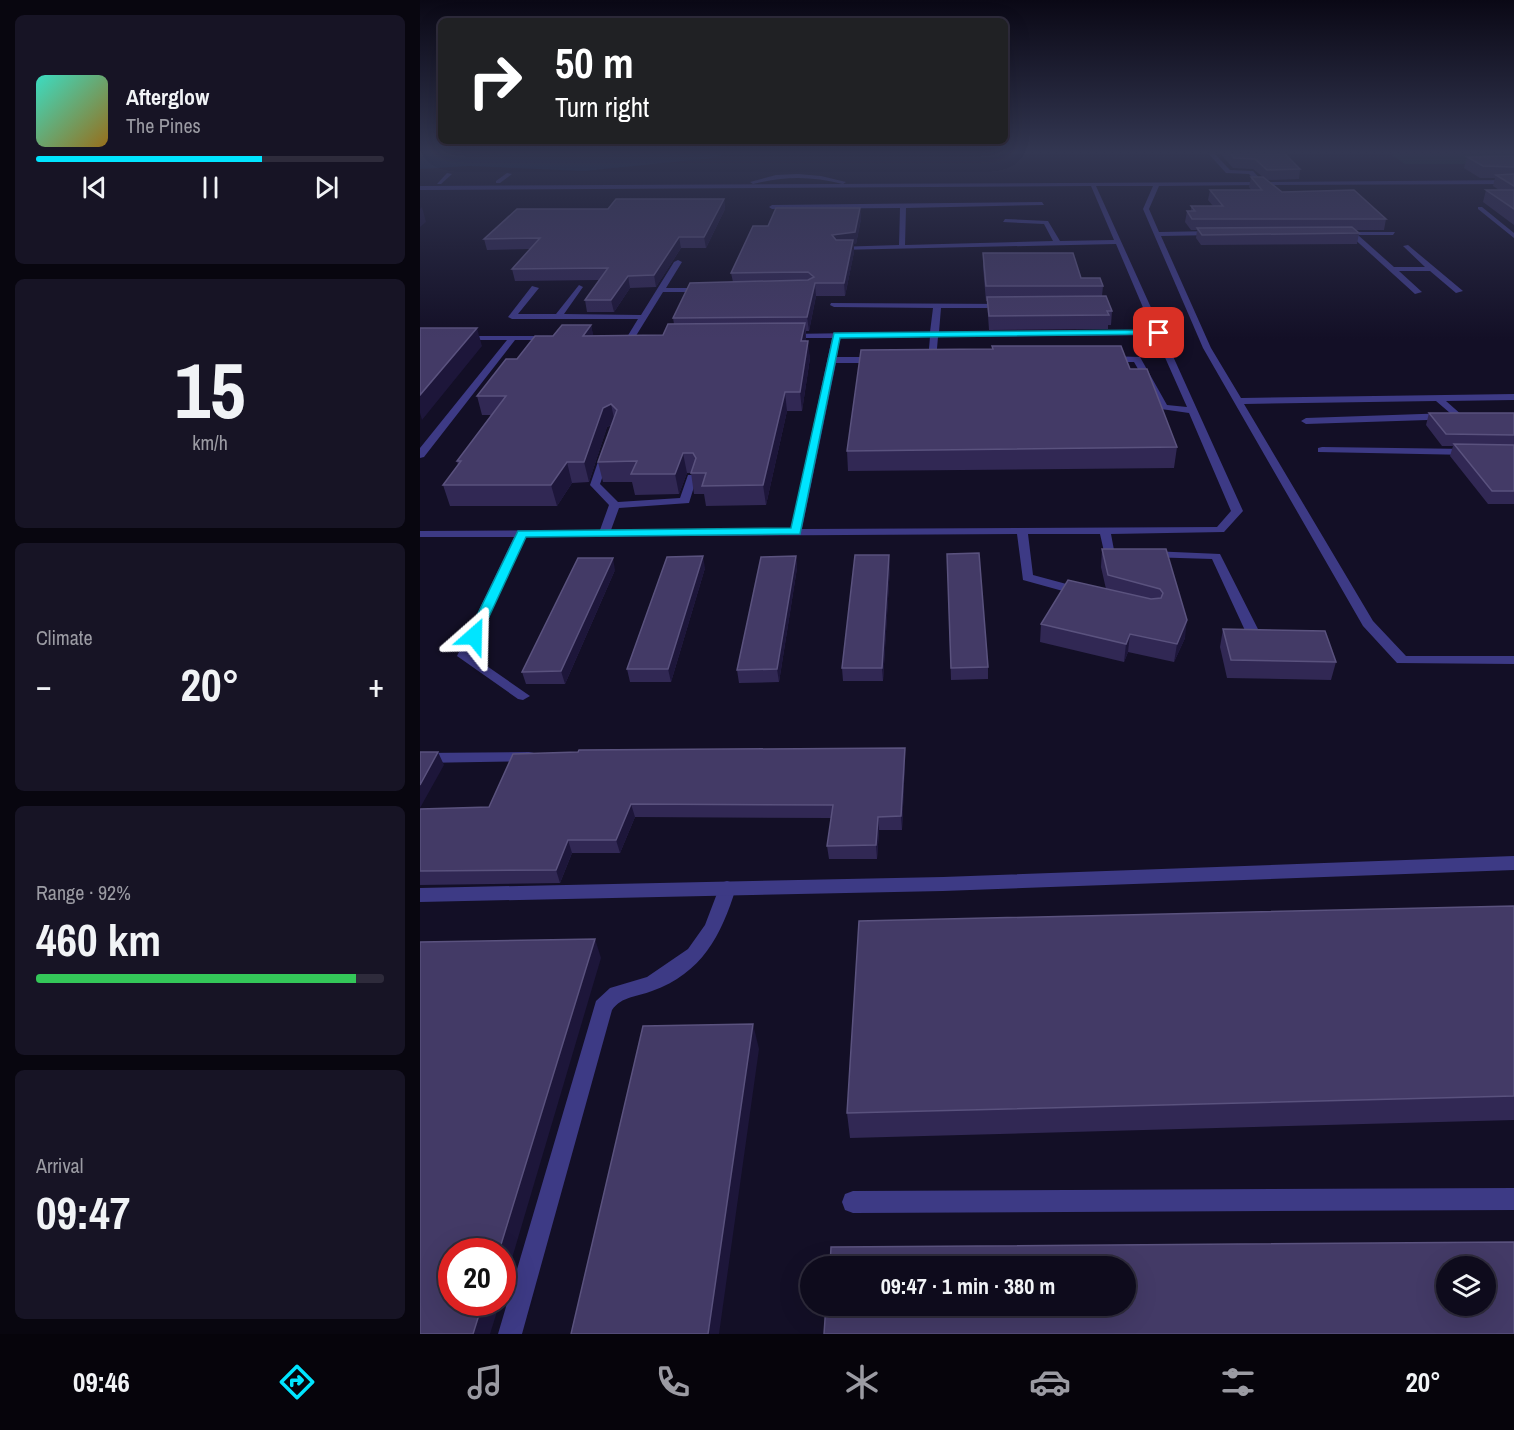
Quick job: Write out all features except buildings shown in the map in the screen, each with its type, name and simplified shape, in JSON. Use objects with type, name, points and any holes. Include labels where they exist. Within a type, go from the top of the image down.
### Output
[{"type":"street","points":[[420,895],[943,884],[1514,863]]},
{"type":"lane","points":[[902,247],[903,214]]},
{"type":"lane","points":[[1003,214],[1011,244]]},
{"type":"lane","points":[[420,534],[1220,530],[1237,511],[1106,214]]},
{"type":"lane","points":[[1148,214],[1207,348],[1368,623],[1402,660],[1514,660]]},
{"type":"lane","points":[[1488,214],[1514,236]]},
{"type":"lane","points":[[1005,221],[1046,222],[1058,244]]},
{"type":"lane","points":[[1329,233],[1393,232]]},
{"type":"lane","points":[[1157,234],[1226,233]]},
{"type":"lane","points":[[1352,233],[1418,292]]},
{"type":"lane","points":[[837,248],[1119,242]]},
{"type":"lane","points":[[1407,246],[1459,291]]},
{"type":"lane","points":[[631,337],[678,262]]},
{"type":"lane","points":[[1392,269],[1432,269]]},
{"type":"lane","points":[[558,316],[579,287]]},
{"type":"lane","points":[[535,288],[512,317],[643,317]]},
{"type":"lane","points":[[660,290],[718,290]]},
{"type":"lane","points":[[834,305],[1017,305]]},
{"type":"lane","points":[[932,360],[938,306]]},
{"type":"lane","points":[[780,336],[1159,333]]},
{"type":"lane","points":[[796,532],[837,335]]},
{"type":"lane","points":[[619,337],[642,337]]},
{"type":"lane","points":[[455,338],[560,338]]},
{"type":"lane","points":[[420,455],[513,338]]},
{"type":"lane","points":[[1103,359],[1137,359],[1164,407],[1193,411]]},
{"type":"lane","points":[[832,360],[887,360]]},
{"type":"lane","points":[[921,360],[943,360]]},
{"type":"lane","points":[[1238,401],[1440,400],[1514,397]]},
{"type":"lane","points":[[1306,421],[1458,416],[1440,400]]},
{"type":"lane","points":[[608,447],[595,485],[615,505],[685,501],[692,477]]},
{"type":"lane","points":[[1323,450],[1478,452]]},
{"type":"lane","points":[[604,533],[615,505]]},
{"type":"lane","points":[[1105,530],[1109,554],[1216,556],[1255,637]]},
{"type":"lane","points":[[1022,531],[1027,577],[1095,596]]},
{"type":"lane","points":[[522,533],[464,656],[523,696]]},
{"type":"lane","points":[[420,758],[549,757]]},
{"type":"lane","points":[[510,1334],[603,1007],[616,992],[650,984],[684,964],[702,948],[714,930],[727,888]]},
{"type":"lane","points":[[853,1203],[1514,1199]]},
{"type":"route","points":[[474,636],[522,533],[796,532],[837,335],[1159,333]]}]
